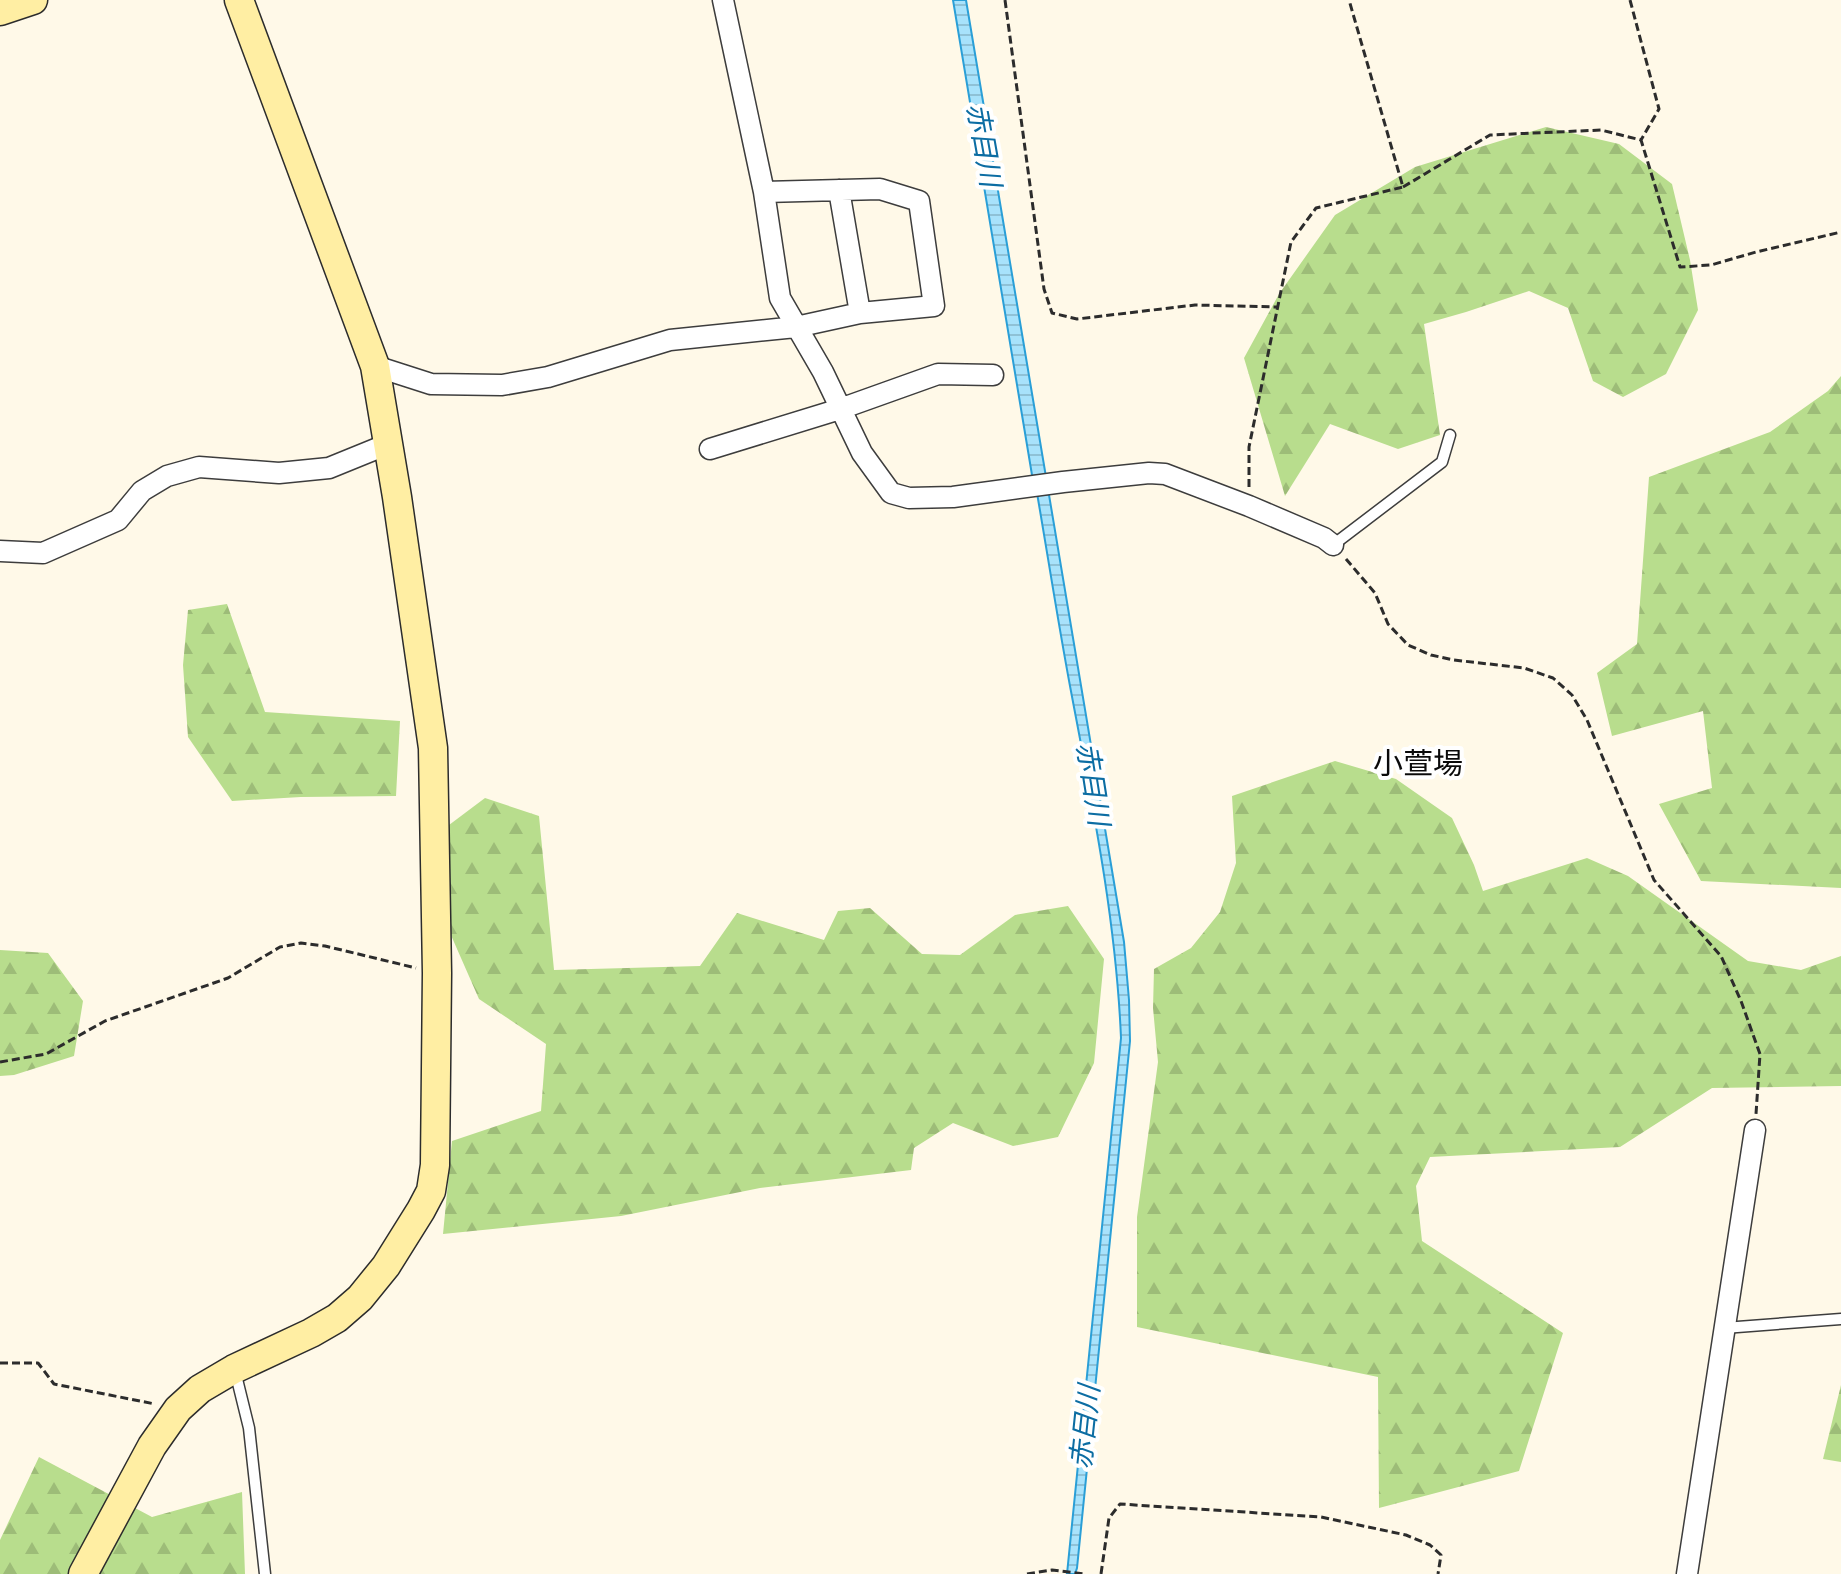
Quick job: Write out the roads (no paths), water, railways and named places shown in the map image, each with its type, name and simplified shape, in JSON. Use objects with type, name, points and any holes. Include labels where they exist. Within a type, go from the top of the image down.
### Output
[{"type":"street","points":[[0,11],[33,0]]},
{"type":"street","points":[[83,1574],[152,1446],[178,1409],[200,1389],[234,1369],[311,1333],[337,1318],[360,1298],[406,1238],[431,1191],[435,1165],[437,973],[433,748],[375,366],[239,0]]},
{"type":"street","points":[[723,0],[764,192],[780,298],[823,372],[862,453],[891,493],[909,498],[953,497],[1063,482],[1165,474],[1249,506],[1324,538],[1333,545]]},
{"type":"street","points":[[375,366],[431,384],[502,385],[548,377],[670,340],[796,327],[860,313],[934,306],[919,201],[880,189],[764,192]]},
{"type":"street","points":[[839,190],[860,313]]},
{"type":"street","points":[[710,449],[840,409],[938,374],[993,375]]},
{"type":"street","points":[[0,551],[43,553],[118,520],[142,491],[167,476],[199,467],[279,473],[329,468],[388,444]]},
{"type":"street","points":[[1687,1574],[1755,1130]]},
{"type":"lane","points":[[1333,545],[1442,462],[1450,435]]},
{"type":"lane","points":[[1724,1328],[1841,1319]]},
{"type":"lane","points":[[234,1369],[249,1428],[265,1574]]},
{"type":"water","name":"赤目川","points":[[953,0],[966,0],[1124,942],[1129,1000],[1130,1041],[1075,1574],[1067,1574],[1121,1038],[1118,994],[1102,861],[1033,481]]},
{"type":"district","name":"小萱場","points":[[1418,763]]}]
